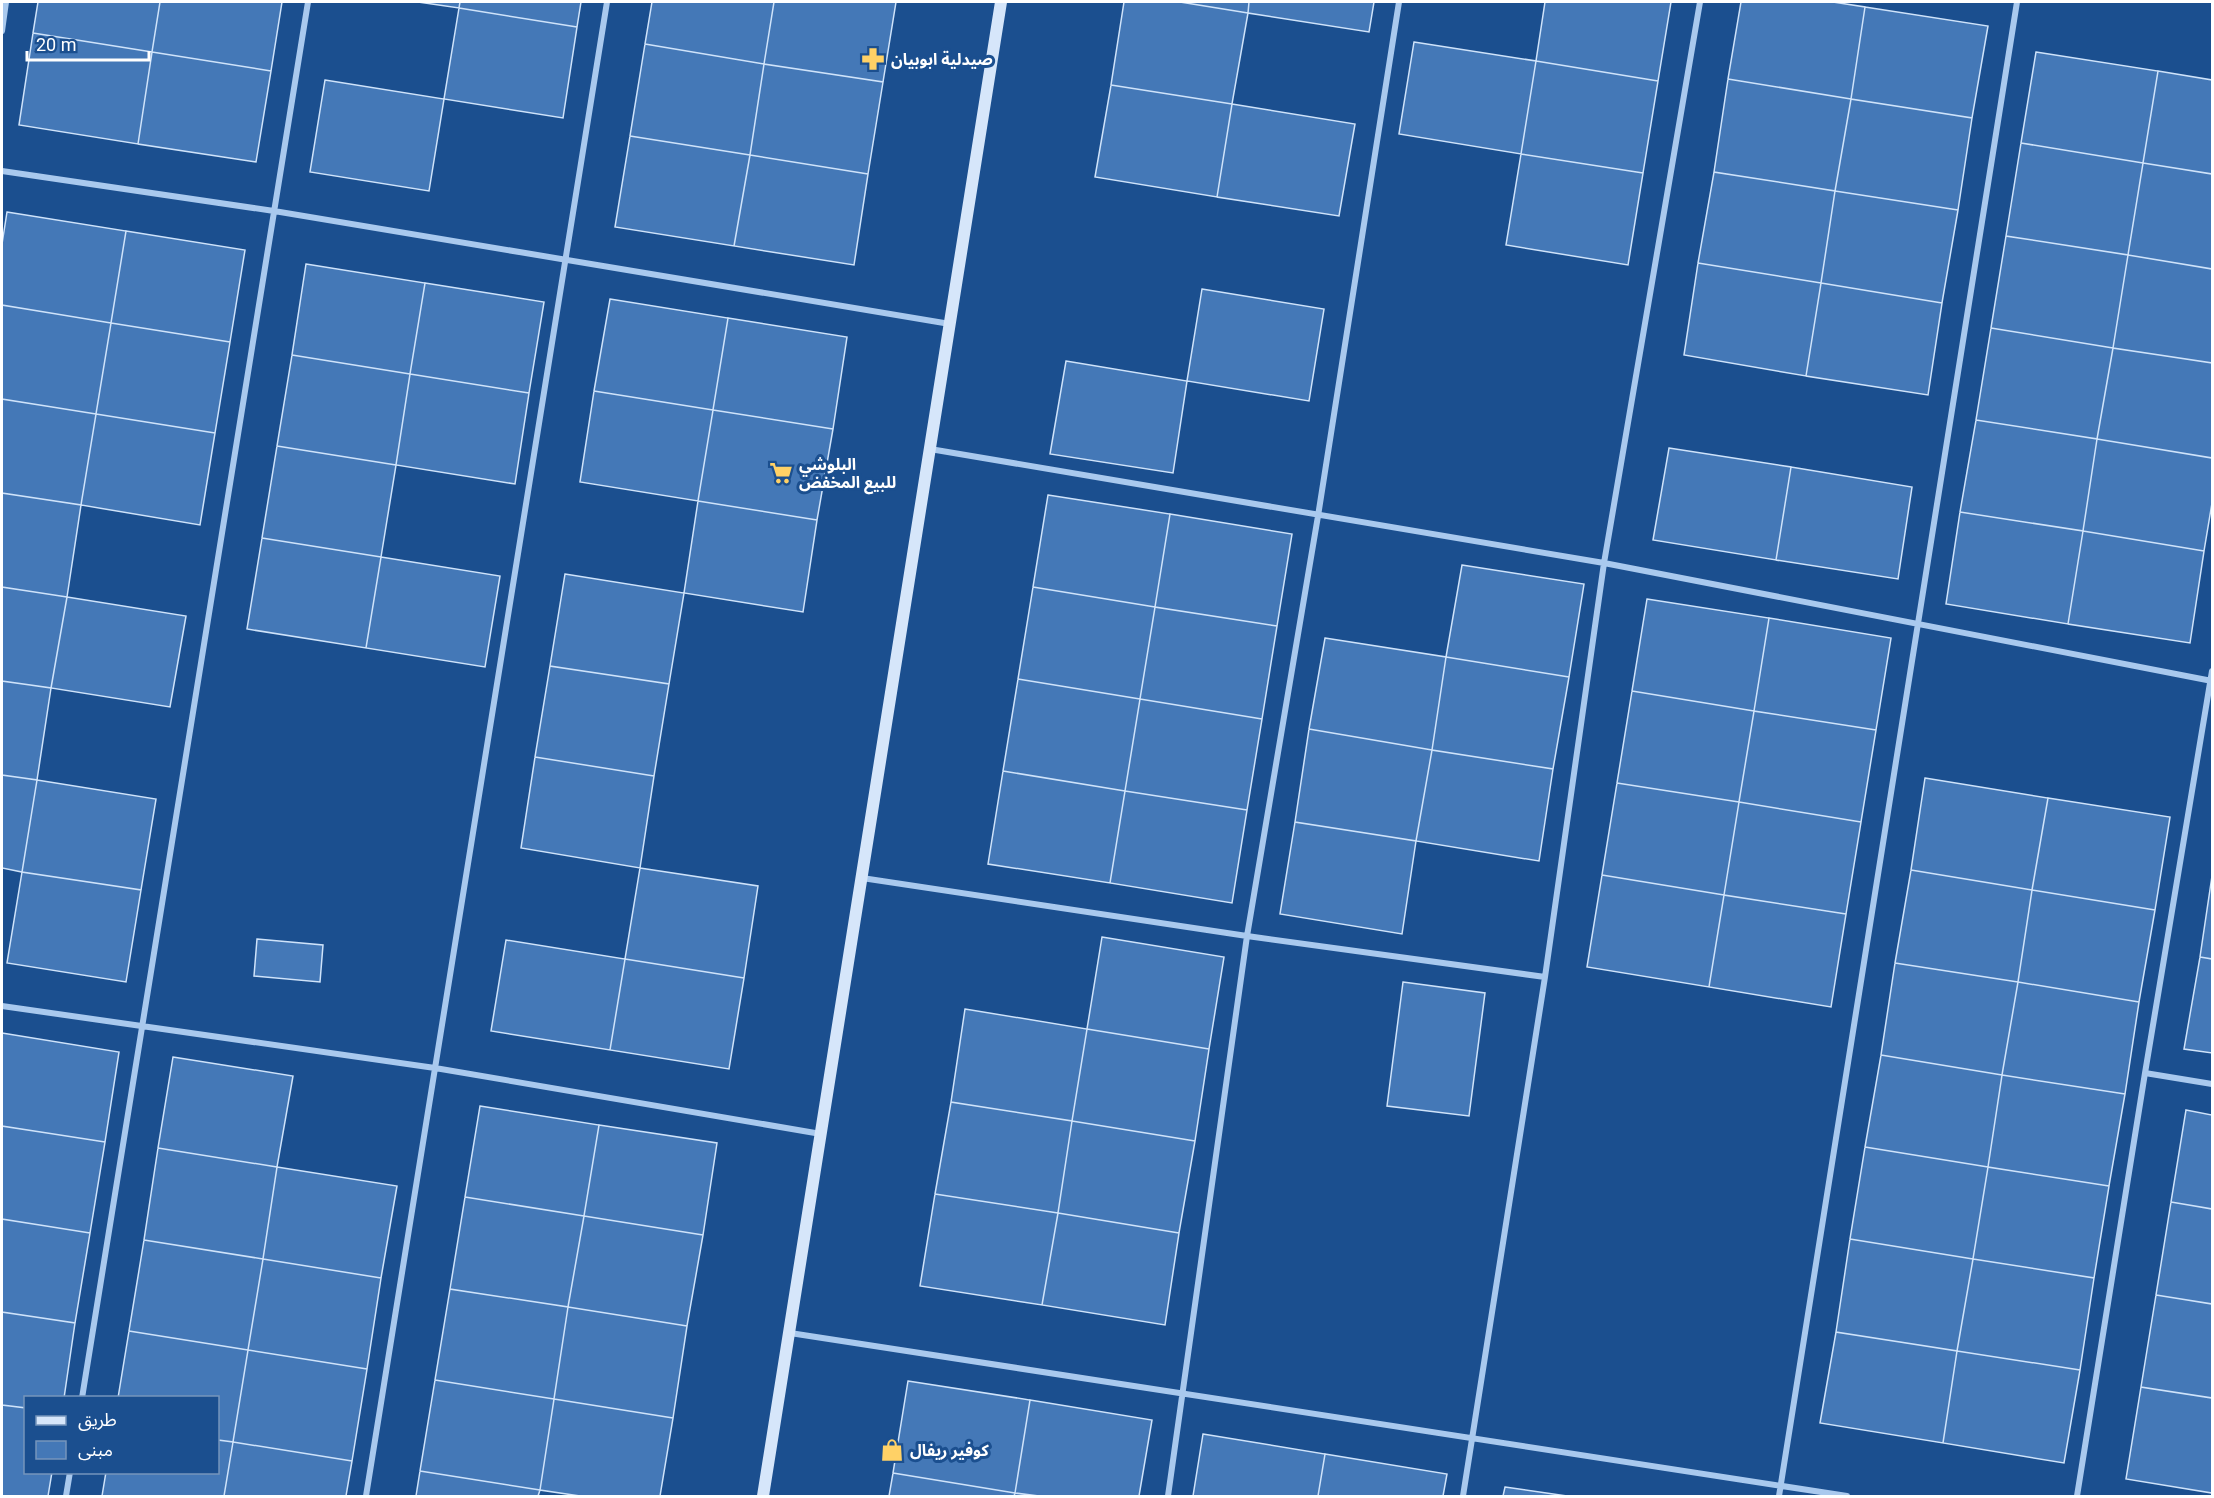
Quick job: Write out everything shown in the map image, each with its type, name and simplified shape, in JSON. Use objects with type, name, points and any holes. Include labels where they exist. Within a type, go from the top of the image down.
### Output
[{"type":"street","points":[[2,31],[6,2]]},
{"type":"street","points":[[82,1396],[308,2]]},
{"type":"street","points":[[366,1497],[607,2]]},
{"type":"street","points":[[764,1497],[1001,2]]},
{"type":"street","points":[[1168,1497],[1247,936],[1318,516],[1399,2]]},
{"type":"street","points":[[1463,1497],[1545,977],[1604,563],[1700,2]]},
{"type":"street","points":[[1779,1497],[2017,2]]},
{"type":"street","points":[[2,171],[274,211],[566,258],[950,324]]},
{"type":"street","points":[[930,449],[1604,563],[2212,681]]},
{"type":"street","points":[[2078,1497],[2212,671]]},
{"type":"street","points":[[862,878],[1247,936],[1545,977]]},
{"type":"street","points":[[2,1006],[435,1068],[821,1134]]},
{"type":"street","points":[[2145,1073],[2212,1084]]},
{"type":"street","points":[[790,1333],[1847,1497]]},
{"type":"street","points":[[66,1497],[70,1474]]},
{"type":"building","points":[[38,2],[160,2],[152,52],[33,33]]},
{"type":"building","points":[[160,2],[282,2],[271,71],[152,52]]},
{"type":"building","points":[[418,2],[460,2],[459,8]]},
{"type":"building","points":[[460,2],[581,2],[577,27],[459,8]]},
{"type":"building","points":[[652,2],[774,2],[764,64],[645,44]]},
{"type":"building","points":[[774,2],[896,2],[883,82],[764,64]]},
{"type":"building","points":[[1124,2],[1180,2],[1248,13],[1232,104],[1111,85]]},
{"type":"building","points":[[1180,2],[1249,2],[1248,13]]},
{"type":"building","points":[[1249,2],[1374,2],[1369,32],[1248,13]]},
{"type":"building","points":[[1545,2],[1671,2],[1658,81],[1536,61]]},
{"type":"building","points":[[1741,2],[1833,2],[1865,7],[1851,99],[1728,79]]},
{"type":"building","points":[[1865,7],[1988,26],[1972,118],[1851,99]]},
{"type":"building","points":[[459,8],[577,27],[563,118],[444,99]]},
{"type":"building","points":[[33,33],[152,52],[138,144],[19,125]]},
{"type":"building","points":[[1414,42],[1536,61],[1521,154],[1399,134]]},
{"type":"building","points":[[645,44],[764,64],[750,155],[630,136]]},
{"type":"building","points":[[152,52],[271,71],[256,162],[138,144]]},
{"type":"building","points":[[2036,52],[2158,71],[2143,163],[2021,143]]},
{"type":"building","points":[[1536,61],[1658,81],[1643,173],[1521,154]]},
{"type":"building","points":[[764,64],[883,82],[868,174],[750,155]]},
{"type":"building","points":[[2158,71],[2212,80],[2212,174],[2143,163]]},
{"type":"building","points":[[1728,79],[1851,99],[1835,191],[1714,172]]},
{"type":"building","points":[[325,80],[444,99],[429,191],[310,172]]},
{"type":"building","points":[[1111,85],[1232,104],[1217,197],[1095,177]]},
{"type":"building","points":[[1851,99],[1972,118],[1958,210],[1835,191]]},
{"type":"building","points":[[1232,104],[1355,124],[1339,216],[1217,197]]},
{"type":"building","points":[[630,136],[750,155],[734,246],[615,227]]},
{"type":"building","points":[[2021,143],[2143,163],[2128,255],[2006,236]]},
{"type":"building","points":[[1521,154],[1643,173],[1628,265],[1506,245]]},
{"type":"building","points":[[750,155],[868,174],[854,265],[734,246]]},
{"type":"building","points":[[2143,163],[2212,174],[2212,269],[2128,255]]},
{"type":"building","points":[[1714,172],[1835,191],[1821,283],[1698,263]]},
{"type":"building","points":[[1835,191],[1958,210],[1942,303],[1821,283]]},
{"type":"building","points":[[7,212],[126,231],[111,323],[2,305],[2,244]]},
{"type":"building","points":[[126,231],[245,250],[230,342],[111,323]]},
{"type":"building","points":[[2006,236],[2128,255],[2113,348],[1991,328]]},
{"type":"building","points":[[2128,255],[2212,269],[2212,363],[2113,348]]},
{"type":"building","points":[[1698,263],[1821,283],[1806,376],[1684,355]]},
{"type":"building","points":[[306,264],[425,283],[410,374],[292,355]]},
{"type":"building","points":[[425,283],[544,302],[529,393],[410,374]]},
{"type":"building","points":[[1821,283],[1942,303],[1928,395],[1806,376]]},
{"type":"building","points":[[1202,289],[1324,309],[1309,401],[1187,381]]},
{"type":"building","points":[[610,299],[728,318],[713,410],[594,391]]},
{"type":"building","points":[[2,305],[111,323],[96,414],[2,399]]},
{"type":"building","points":[[728,318],[847,337],[833,429],[713,410]]},
{"type":"building","points":[[111,323],[230,342],[215,433],[96,414]]},
{"type":"building","points":[[1991,328],[2113,348],[2097,439],[1976,420]]},
{"type":"building","points":[[2113,348],[2212,363],[2212,458],[2097,439]]},
{"type":"building","points":[[292,355],[410,374],[396,465],[277,446]]},
{"type":"building","points":[[1066,361],[1187,381],[1173,473],[1050,454]]},
{"type":"building","points":[[410,374],[529,393],[515,484],[396,465]]},
{"type":"building","points":[[594,391],[713,410],[698,501],[580,482]]},
{"type":"building","points":[[2,399],[96,414],[81,505],[2,493]]},
{"type":"building","points":[[713,410],[833,429],[817,520],[698,501]]},
{"type":"building","points":[[96,414],[215,433],[200,525],[81,505]]},
{"type":"building","points":[[1976,420],[2097,439],[2083,531],[1960,512]]},
{"type":"building","points":[[2097,439],[2212,458],[2212,503],[2204,551],[2083,531]]},
{"type":"building","points":[[277,446],[396,465],[381,557],[262,538]]},
{"type":"building","points":[[1669,448],[1791,467],[1776,560],[1653,540]]},
{"type":"building","points":[[1791,467],[1912,487],[1898,579],[1776,560]]},
{"type":"building","points":[[2,493],[81,505],[67,597],[2,587]]},
{"type":"building","points":[[1048,495],[1170,514],[1155,607],[1033,587]]},
{"type":"building","points":[[698,501],[817,520],[803,612],[684,593]]},
{"type":"building","points":[[1960,512],[2083,531],[2068,624],[1946,604]]},
{"type":"building","points":[[1170,514],[1292,534],[1277,626],[1155,607]]},
{"type":"building","points":[[2083,531],[2204,551],[2190,643],[2068,624]]},
{"type":"building","points":[[262,538],[381,557],[366,648],[247,629]]},
{"type":"building","points":[[381,557],[500,576],[485,667],[366,648]]},
{"type":"building","points":[[1462,565],[1584,584],[1569,677],[1446,657]]},
{"type":"building","points":[[565,574],[684,593],[669,684],[550,666]]},
{"type":"building","points":[[2,587],[67,597],[51,688],[2,681]]},
{"type":"building","points":[[1033,587],[1155,607],[1140,699],[1018,679]]},
{"type":"building","points":[[67,597],[186,616],[170,707],[51,688]]},
{"type":"building","points":[[1647,599],[1769,618],[1754,711],[1632,691]]},
{"type":"building","points":[[1155,607],[1277,626],[1262,719],[1140,699]]},
{"type":"building","points":[[1769,618],[1891,638],[1876,730],[1754,711]]},
{"type":"building","points":[[1325,638],[1446,657],[1432,750],[1309,729]]},
{"type":"building","points":[[1446,657],[1569,677],[1553,769],[1432,750]]},
{"type":"building","points":[[550,666],[669,684],[654,776],[535,757]]},
{"type":"building","points":[[1018,679],[1140,699],[1125,791],[1003,771]]},
{"type":"building","points":[[2,681],[51,688],[37,780],[2,775]]},
{"type":"building","points":[[1632,691],[1754,711],[1739,802],[1617,783]]},
{"type":"building","points":[[1140,699],[1262,719],[1247,810],[1125,791]]},
{"type":"building","points":[[1754,711],[1876,730],[1861,822],[1739,802]]},
{"type":"building","points":[[1309,729],[1432,750],[1416,841],[1295,822]]},
{"type":"building","points":[[1432,750],[1553,769],[1539,861],[1416,841]]},
{"type":"building","points":[[535,757],[654,776],[640,868],[521,848]]},
{"type":"building","points":[[1003,771],[1125,791],[1110,883],[988,864]]},
{"type":"building","points":[[2,775],[37,780],[22,872],[2,868]]},
{"type":"building","points":[[1925,778],[2048,798],[2032,890],[1911,870]]},
{"type":"building","points":[[37,780],[156,799],[141,890],[22,872]]},
{"type":"building","points":[[1617,783],[1739,802],[1724,895],[1602,875]]},
{"type":"building","points":[[1125,791],[1247,810],[1232,903],[1110,883]]},
{"type":"building","points":[[2048,798],[2170,817],[2155,910],[2032,890]]},
{"type":"building","points":[[1739,802],[1861,822],[1846,914],[1724,895]]},
{"type":"building","points":[[1295,822],[1416,841],[1402,934],[1280,914]]},
{"type":"building","points":[[640,868],[758,886],[744,978],[625,959]]},
{"type":"building","points":[[1911,870],[2032,890],[2018,982],[1895,963]]},
{"type":"building","points":[[22,872],[141,890],[126,982],[7,963]]},
{"type":"building","points":[[1602,875],[1724,895],[1709,987],[1587,967]]},
{"type":"building","points":[[2212,876],[2212,959],[2200,957]]},
{"type":"building","points":[[2032,890],[2155,910],[2139,1002],[2018,982]]},
{"type":"building","points":[[1724,895],[1846,914],[1831,1007],[1709,987]]},
{"type":"building","points":[[1102,937],[1224,957],[1209,1049],[1087,1029]]},
{"type":"building","points":[[257,939],[323,945],[320,982],[254,976]]},
{"type":"building","points":[[506,940],[625,959],[610,1050],[491,1031]]},
{"type":"building","points":[[2200,957],[2212,959],[2212,1053],[2184,1049]]},
{"type":"building","points":[[625,959],[744,978],[729,1069],[610,1050]]},
{"type":"building","points":[[1895,963],[2018,982],[2002,1075],[1881,1055]]},
{"type":"building","points":[[1403,982],[1485,993],[1469,1116],[1387,1106]]},
{"type":"building","points":[[2018,982],[2139,1002],[2125,1094],[2002,1075]]},
{"type":"building","points":[[965,1009],[1087,1029],[1072,1121],[951,1102]]},
{"type":"building","points":[[1087,1029],[1209,1049],[1195,1141],[1072,1121]]},
{"type":"building","points":[[2,1033],[119,1052],[105,1142],[2,1126]]},
{"type":"building","points":[[1881,1055],[2002,1075],[1988,1167],[1865,1147]]},
{"type":"building","points":[[173,1057],[293,1076],[277,1167],[158,1148]]},
{"type":"building","points":[[2002,1075],[2125,1094],[2109,1186],[1988,1167]]},
{"type":"building","points":[[951,1102],[1072,1121],[1058,1213],[935,1194]]},
{"type":"building","points":[[480,1106],[599,1125],[584,1216],[465,1197]]},
{"type":"building","points":[[2186,1110],[2212,1115],[2212,1209],[2171,1202]]},
{"type":"building","points":[[1072,1121],[1195,1141],[1179,1233],[1058,1213]]},
{"type":"building","points":[[599,1125],[717,1143],[703,1235],[584,1216]]},
{"type":"building","points":[[2,1126],[105,1142],[90,1233],[2,1219]]},
{"type":"building","points":[[1865,1147],[1988,1167],[1973,1259],[1850,1239]]},
{"type":"building","points":[[158,1148],[277,1167],[263,1259],[144,1240]]},
{"type":"building","points":[[277,1167],[397,1186],[381,1278],[263,1259]]},
{"type":"building","points":[[1988,1167],[2109,1186],[2094,1278],[1973,1259]]},
{"type":"building","points":[[935,1194],[1058,1213],[1042,1305],[920,1286]]},
{"type":"building","points":[[465,1197],[584,1216],[568,1307],[450,1289]]},
{"type":"building","points":[[2171,1202],[2212,1209],[2212,1304],[2156,1295]]},
{"type":"building","points":[[1058,1213],[1179,1233],[1165,1325],[1042,1305]]},
{"type":"building","points":[[584,1216],[703,1235],[687,1326],[568,1307]]},
{"type":"building","points":[[2,1219],[90,1233],[75,1323],[2,1312]]},
{"type":"building","points":[[1850,1239],[1973,1259],[1957,1351],[1836,1332]]},
{"type":"building","points":[[144,1240],[263,1259],[248,1350],[129,1331]]},
{"type":"building","points":[[263,1259],[381,1278],[367,1369],[248,1350]]},
{"type":"building","points":[[1973,1259],[2094,1278],[2080,1370],[1957,1351]]},
{"type":"building","points":[[450,1289],[568,1307],[554,1399],[435,1380]]},
{"type":"building","points":[[2156,1295],[2212,1304],[2212,1398],[2141,1387]]},
{"type":"building","points":[[568,1307],[687,1326],[673,1418],[554,1399]]},
{"type":"building","points":[[2,1312],[75,1323],[64,1396],[24,1396],[24,1408],[2,1405]]},
{"type":"building","points":[[129,1331],[248,1350],[233,1442],[219,1440],[219,1396],[118,1396]]},
{"type":"building","points":[[1836,1332],[1957,1351],[1943,1443],[1820,1423]]},
{"type":"building","points":[[248,1350],[367,1369],[352,1461],[233,1442]]},
{"type":"building","points":[[1957,1351],[2080,1370],[2064,1463],[1943,1443]]},
{"type":"building","points":[[435,1380],[554,1399],[540,1490],[420,1471]]},
{"type":"building","points":[[908,1381],[1030,1400],[1015,1493],[893,1473]]},
{"type":"building","points":[[2141,1387],[2212,1398],[2212,1493],[2126,1479]]},
{"type":"building","points":[[554,1399],[673,1418],[660,1496],[580,1496],[540,1490]]},
{"type":"building","points":[[1030,1400],[1152,1420],[1139,1496],[1039,1496],[1015,1493]]},
{"type":"building","points":[[2,1405],[24,1408],[24,1474],[52,1474],[48,1496],[2,1496]]},
{"type":"building","points":[[1203,1434],[1325,1454],[1318,1496],[1193,1496]]},
{"type":"building","points":[[219,1440],[233,1442],[224,1496],[102,1496],[106,1474],[219,1474]]},
{"type":"building","points":[[233,1442],[352,1461],[346,1496],[224,1496]]},
{"type":"building","points":[[1325,1454],[1447,1474],[1443,1496],[1318,1496]]},
{"type":"building","points":[[420,1471],[540,1490],[538,1496],[416,1496]]},
{"type":"building","points":[[893,1473],[1015,1493],[1014,1496],[889,1496]]},
{"type":"building","points":[[1505,1487],[1567,1496],[1503,1496]]},
{"type":"building","points":[[1015,1493],[1039,1496],[1014,1496]]},
{"type":"place","name":"صيدلية ابوبيان","points":[[873,59]]},
{"type":"place","name":"البلوشي للبيع المخفض","points":[[781,473]]},
{"type":"place","name":"كوفير ريفال","points":[[892,1450]]}]
